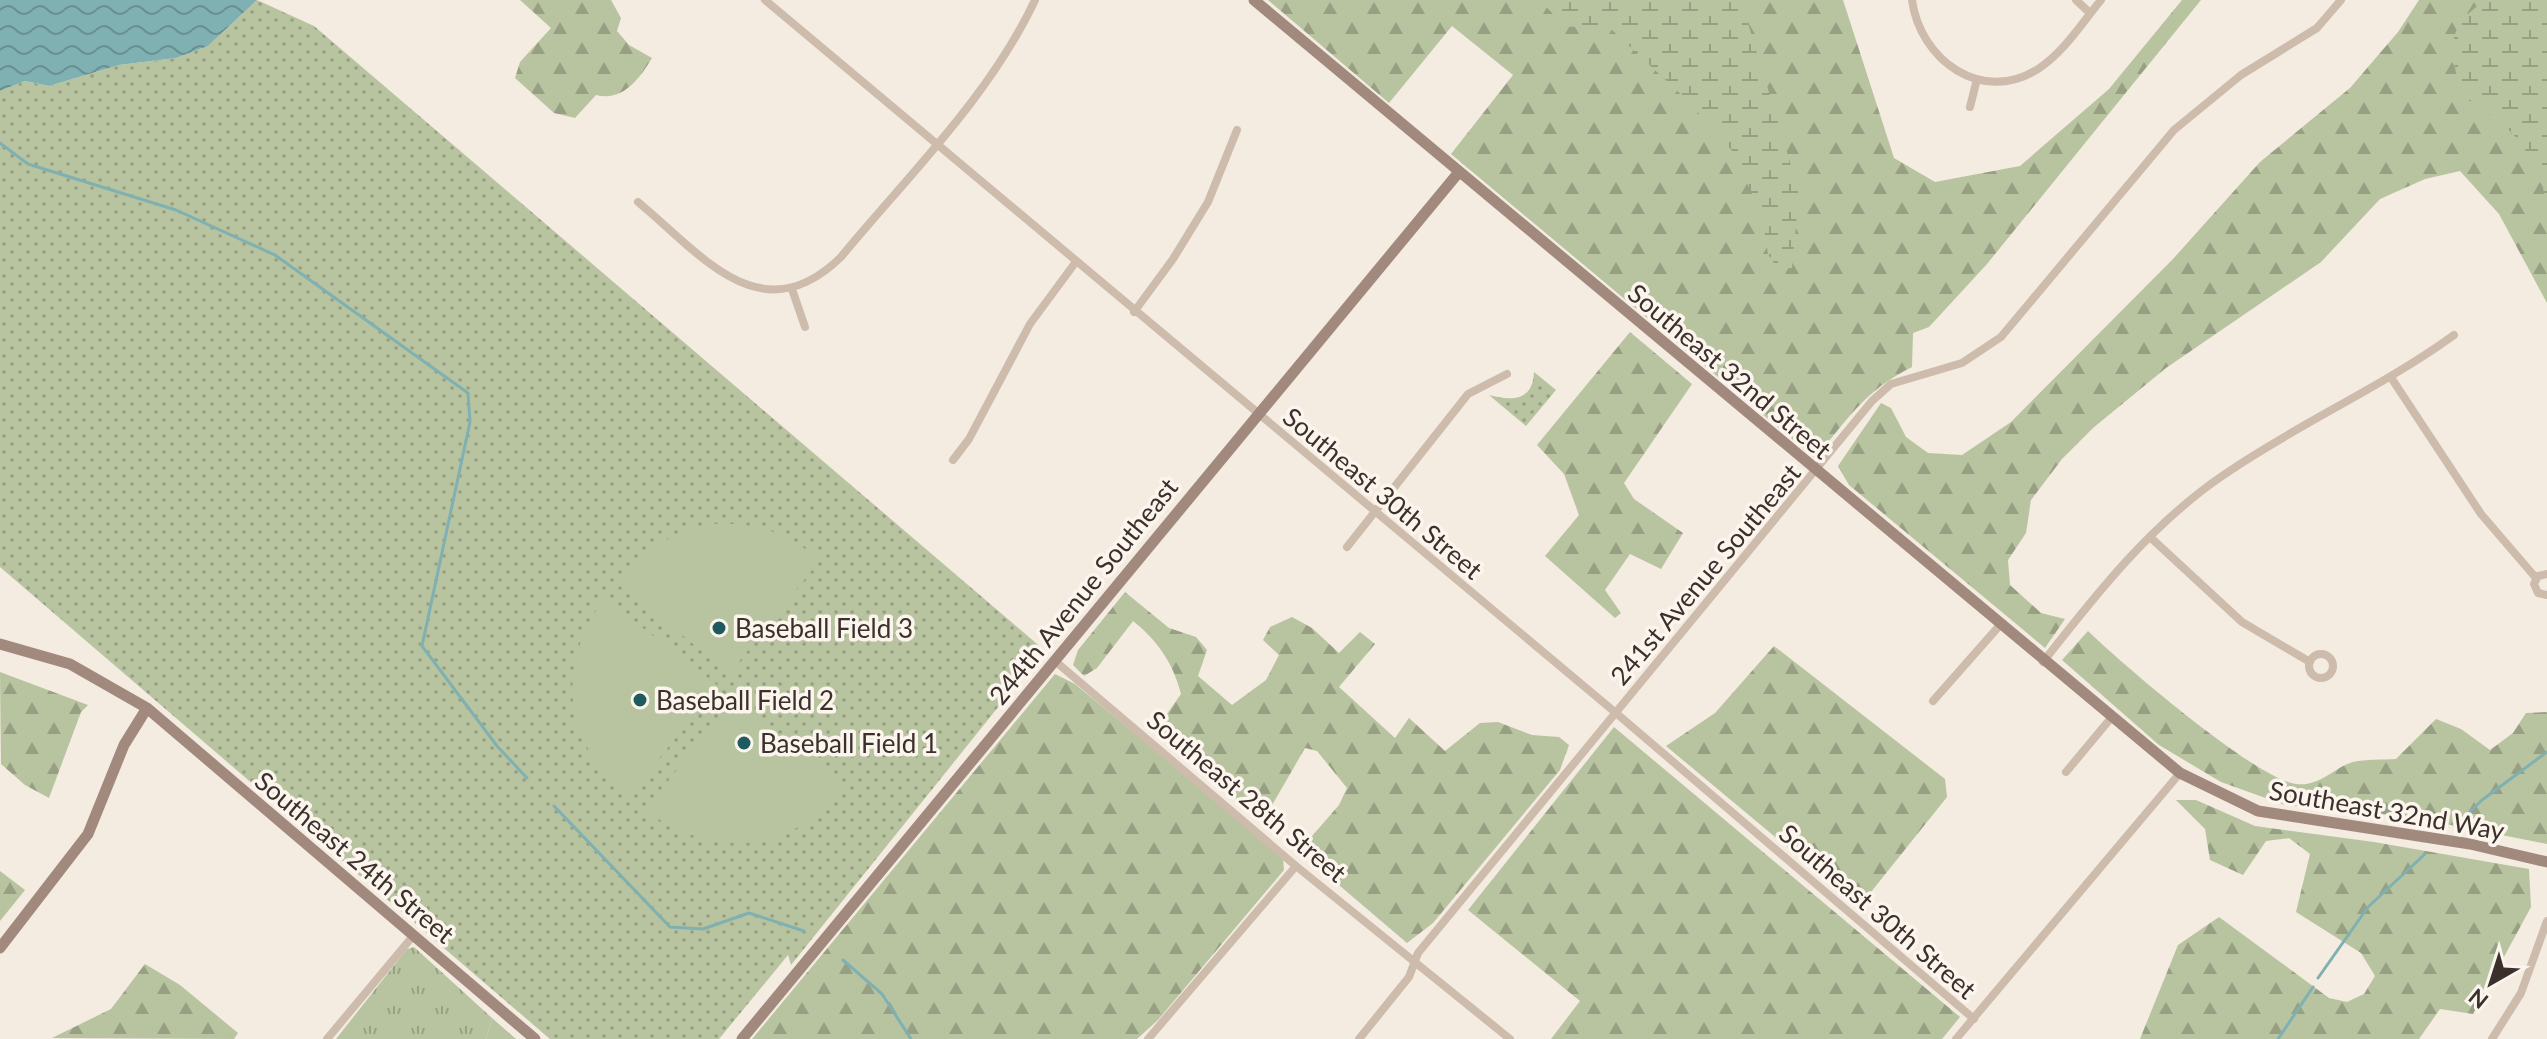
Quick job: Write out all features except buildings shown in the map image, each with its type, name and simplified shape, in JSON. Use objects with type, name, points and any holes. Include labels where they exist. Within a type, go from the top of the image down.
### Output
[{"type":"street","name":"Southeast 30th Street","points":[[765,0],[1075,263],[1616,713],[1974,1019]]},
{"type":"street","points":[[638,202],[741,284],[770,290],[792,289],[814,281],[841,257],[1006,57],[1035,0]]},
{"type":"street","name":"Southeast 32nd Street","points":[[1254,0],[2043,662],[2180,773]]},
{"type":"street","points":[[1912,0],[1917,23],[1928,46],[1945,64],[1975,79],[2013,80],[2036,70],[2061,48],[2101,0]]},
{"type":"street","points":[[2076,0],[2090,13]]},
{"type":"street","name":"241st Avenue Southeast","points":[[1359,1039],[1409,977],[1427,942],[1816,472],[1862,412],[1891,384],[1962,363],[2001,337],[2174,130],[2241,75],[2317,28],[2341,0]]},
{"type":"street","points":[[1970,107],[1975,79]]},
{"type":"street","points":[[1134,312],[1173,259],[1208,202],[1237,130]]},
{"type":"street","name":"244th Avenue Southeast","points":[[742,1039],[1459,172]]},
{"type":"street","points":[[953,460],[969,439],[1030,324],[1075,263]]},
{"type":"street","points":[[792,289],[805,327]]},
{"type":"street","points":[[2043,662],[2095,596],[2150,537],[2223,475],[2316,416],[2392,379],[2454,335]]},
{"type":"street","points":[[1347,547],[1468,394],[1507,374]]},
{"type":"street","points":[[2392,379],[2481,514],[2536,578],[2536,590],[2547,595]]},
{"type":"street","points":[[2150,537],[2242,622],[2310,662]]},
{"type":"street","points":[[2536,578],[2547,574]]},
{"type":"street","points":[[1933,701],[2000,625]]},
{"type":"street","name":"Southeast 24th Street","points":[[0,644],[70,664],[147,708],[535,1039]]},
{"type":"street","name":"Southeast 28th Street","points":[[1055,661],[1296,866],[1510,1039]]},
{"type":"street","points":[[0,948],[88,834],[124,745],[147,708]]},
{"type":"street","points":[[2066,772],[2111,718]]},
{"type":"street","points":[[1956,1039],[2180,773]]},
{"type":"street","name":"Southeast 32nd Way","points":[[2180,773],[2209,790],[2258,811],[2470,844],[2547,862]]},
{"type":"street","points":[[1148,1039],[1296,866]]},
{"type":"street","points":[[2492,1039],[2521,993],[2547,921]]},
{"type":"street","points":[[327,1039],[413,936]]},
{"type":"green space","points":[[257,0],[314,26],[1044,650],[791,965],[788,955],[719,1039],[550,1039],[0,567],[0,91],[25,81],[49,86],[119,65],[176,58],[208,46]]},
{"type":"green space","points":[[520,0],[611,0],[621,18],[617,31],[629,45],[652,58],[630,87],[622,92],[596,95],[575,118],[554,113],[515,78],[520,62],[551,28]]},
{"type":"green space","points":[[1268,0],[1843,0],[1894,158],[1935,182],[2020,166],[2109,89],[2182,0],[2201,0],[1987,264],[1929,327],[1913,333],[1912,367],[1869,396],[1815,458],[1451,154],[1513,75],[1452,26],[1389,103]]},
{"type":"green space","points":[[1540,0],[1741,0],[1799,192],[1792,268],[1777,268],[1768,254],[1762,217],[1734,153],[1687,100],[1612,30],[1564,26]]},
{"type":"green space","points":[[2419,0],[2547,0],[2547,303],[2499,214],[2460,171],[2425,179],[2380,199],[2321,262],[2166,368],[2093,428],[2062,459],[2031,500],[2026,533],[2008,560],[2010,585],[2041,613],[2065,619],[2045,648],[1849,485],[1838,466],[1881,403],[1891,408],[1906,437],[1928,453],[1962,455],[2011,422],[2173,259],[2260,162],[2350,88],[2398,32]]},
{"type":"green space","points":[[2486,0],[2547,0],[2547,217],[2542,185],[2526,151],[2498,120],[2460,95],[2453,52],[2456,31],[2462,21]]},
{"type":"green space","points":[[1630,332],[1692,384],[1624,483],[1634,499],[1683,533],[1661,569],[1630,554],[1605,590],[1621,613],[1615,618],[1545,556],[1579,515],[1564,474],[1537,445]]},
{"type":"green space","points":[[1534,372],[1556,390],[1526,426],[1489,395],[1512,398],[1525,394],[1533,382]]},
{"type":"green space","name":"Baseball Field 3","points":[[713,524],[743,525],[770,531],[820,560],[730,673],[616,583],[659,544],[684,532]]},
{"type":"green space","points":[[1125,592],[1169,628],[1196,637],[1207,650],[1198,676],[1232,705],[1266,680],[1279,655],[1263,640],[1270,627],[1292,617],[1312,628],[1339,653],[1360,632],[1375,644],[1339,687],[1395,738],[1409,718],[1445,751],[1480,723],[1498,722],[1532,735],[1559,737],[1569,745],[1560,770],[1433,923],[1407,943],[1299,851],[1339,805],[1347,788],[1317,751],[1305,748],[1263,821],[1145,723],[1162,721],[1181,694],[1174,672],[1163,653],[1133,621],[1097,668],[1084,676],[1073,665],[1078,650]]},
{"type":"green space","name":"Baseball Field 2","points":[[604,598],[717,685],[629,797],[607,776],[590,753],[573,703],[573,677],[578,651],[588,624]]},
{"type":"green space","points":[[2088,631],[2221,742],[2277,777],[2296,784],[2312,783],[2353,762],[2396,759],[2436,719],[2461,729],[2490,750],[2513,733],[2526,713],[2547,712],[2547,844],[2410,817],[2285,805],[2221,782],[2159,745],[2062,660]]},
{"type":"green space","points":[[1774,646],[1945,779],[1947,797],[1859,907],[1666,746],[1715,713]]},
{"type":"green space","points":[[0,672],[88,705],[81,712],[49,798],[25,785],[1,764]]},
{"type":"green space","points":[[1055,674],[1075,684],[1273,848],[1283,858],[1284,870],[1158,1020],[1137,1039],[752,1039]]},
{"type":"green space","name":"Baseball Field 1","points":[[734,698],[844,787],[823,810],[800,826],[775,837],[750,842],[723,842],[697,837],[645,810]]},
{"type":"green space","points":[[1614,727],[1960,1017],[1942,1039],[1551,1039],[1580,1001],[1468,910]]},
{"type":"green space","points":[[2176,800],[2196,800],[2255,826],[2374,842],[2529,869],[2531,907],[2473,1014],[2440,1009],[2419,1039],[2140,1039],[2178,945],[2219,917],[2329,998],[2347,1002],[2364,994],[2375,976],[2361,953],[2296,912],[2310,854],[2289,838],[2266,841],[2243,875],[2210,860],[2205,829]]},
{"type":"green space","points":[[0,871],[25,890],[0,921]]},
{"type":"green space","points":[[414,947],[492,1018],[486,1039],[336,1039],[407,949]]},
{"type":"green space","points":[[145,964],[180,985],[238,1033],[234,1039],[52,1038],[111,1009]]},
{"type":"green space","points":[[492,1018],[516,1039],[486,1039]]},
{"type":"water","points":[[0,0],[257,0],[208,46],[176,58],[119,65],[49,86],[25,81],[0,91]]},
{"type":"waterway","points":[[0,143],[28,164],[176,210],[275,255],[468,393],[470,422],[422,646],[497,746],[527,778]]},
{"type":"waterway","points":[[2455,826],[2482,800],[2547,752]]},
{"type":"waterway","points":[[554,806],[670,927],[703,929],[749,913],[804,931]]},
{"type":"waterway","points":[[2318,978],[2368,907],[2425,854]]},
{"type":"waterway","points":[[843,960],[882,994],[911,1039]]},
{"type":"waterway","points":[[2278,1039],[2313,987]]},
{"type":"place","name":"Baseball Field 3","points":[[719,628]]},
{"type":"place","name":"Baseball Field 2","points":[[640,700]]},
{"type":"place","name":"Baseball Field 1","points":[[744,743]]}]
